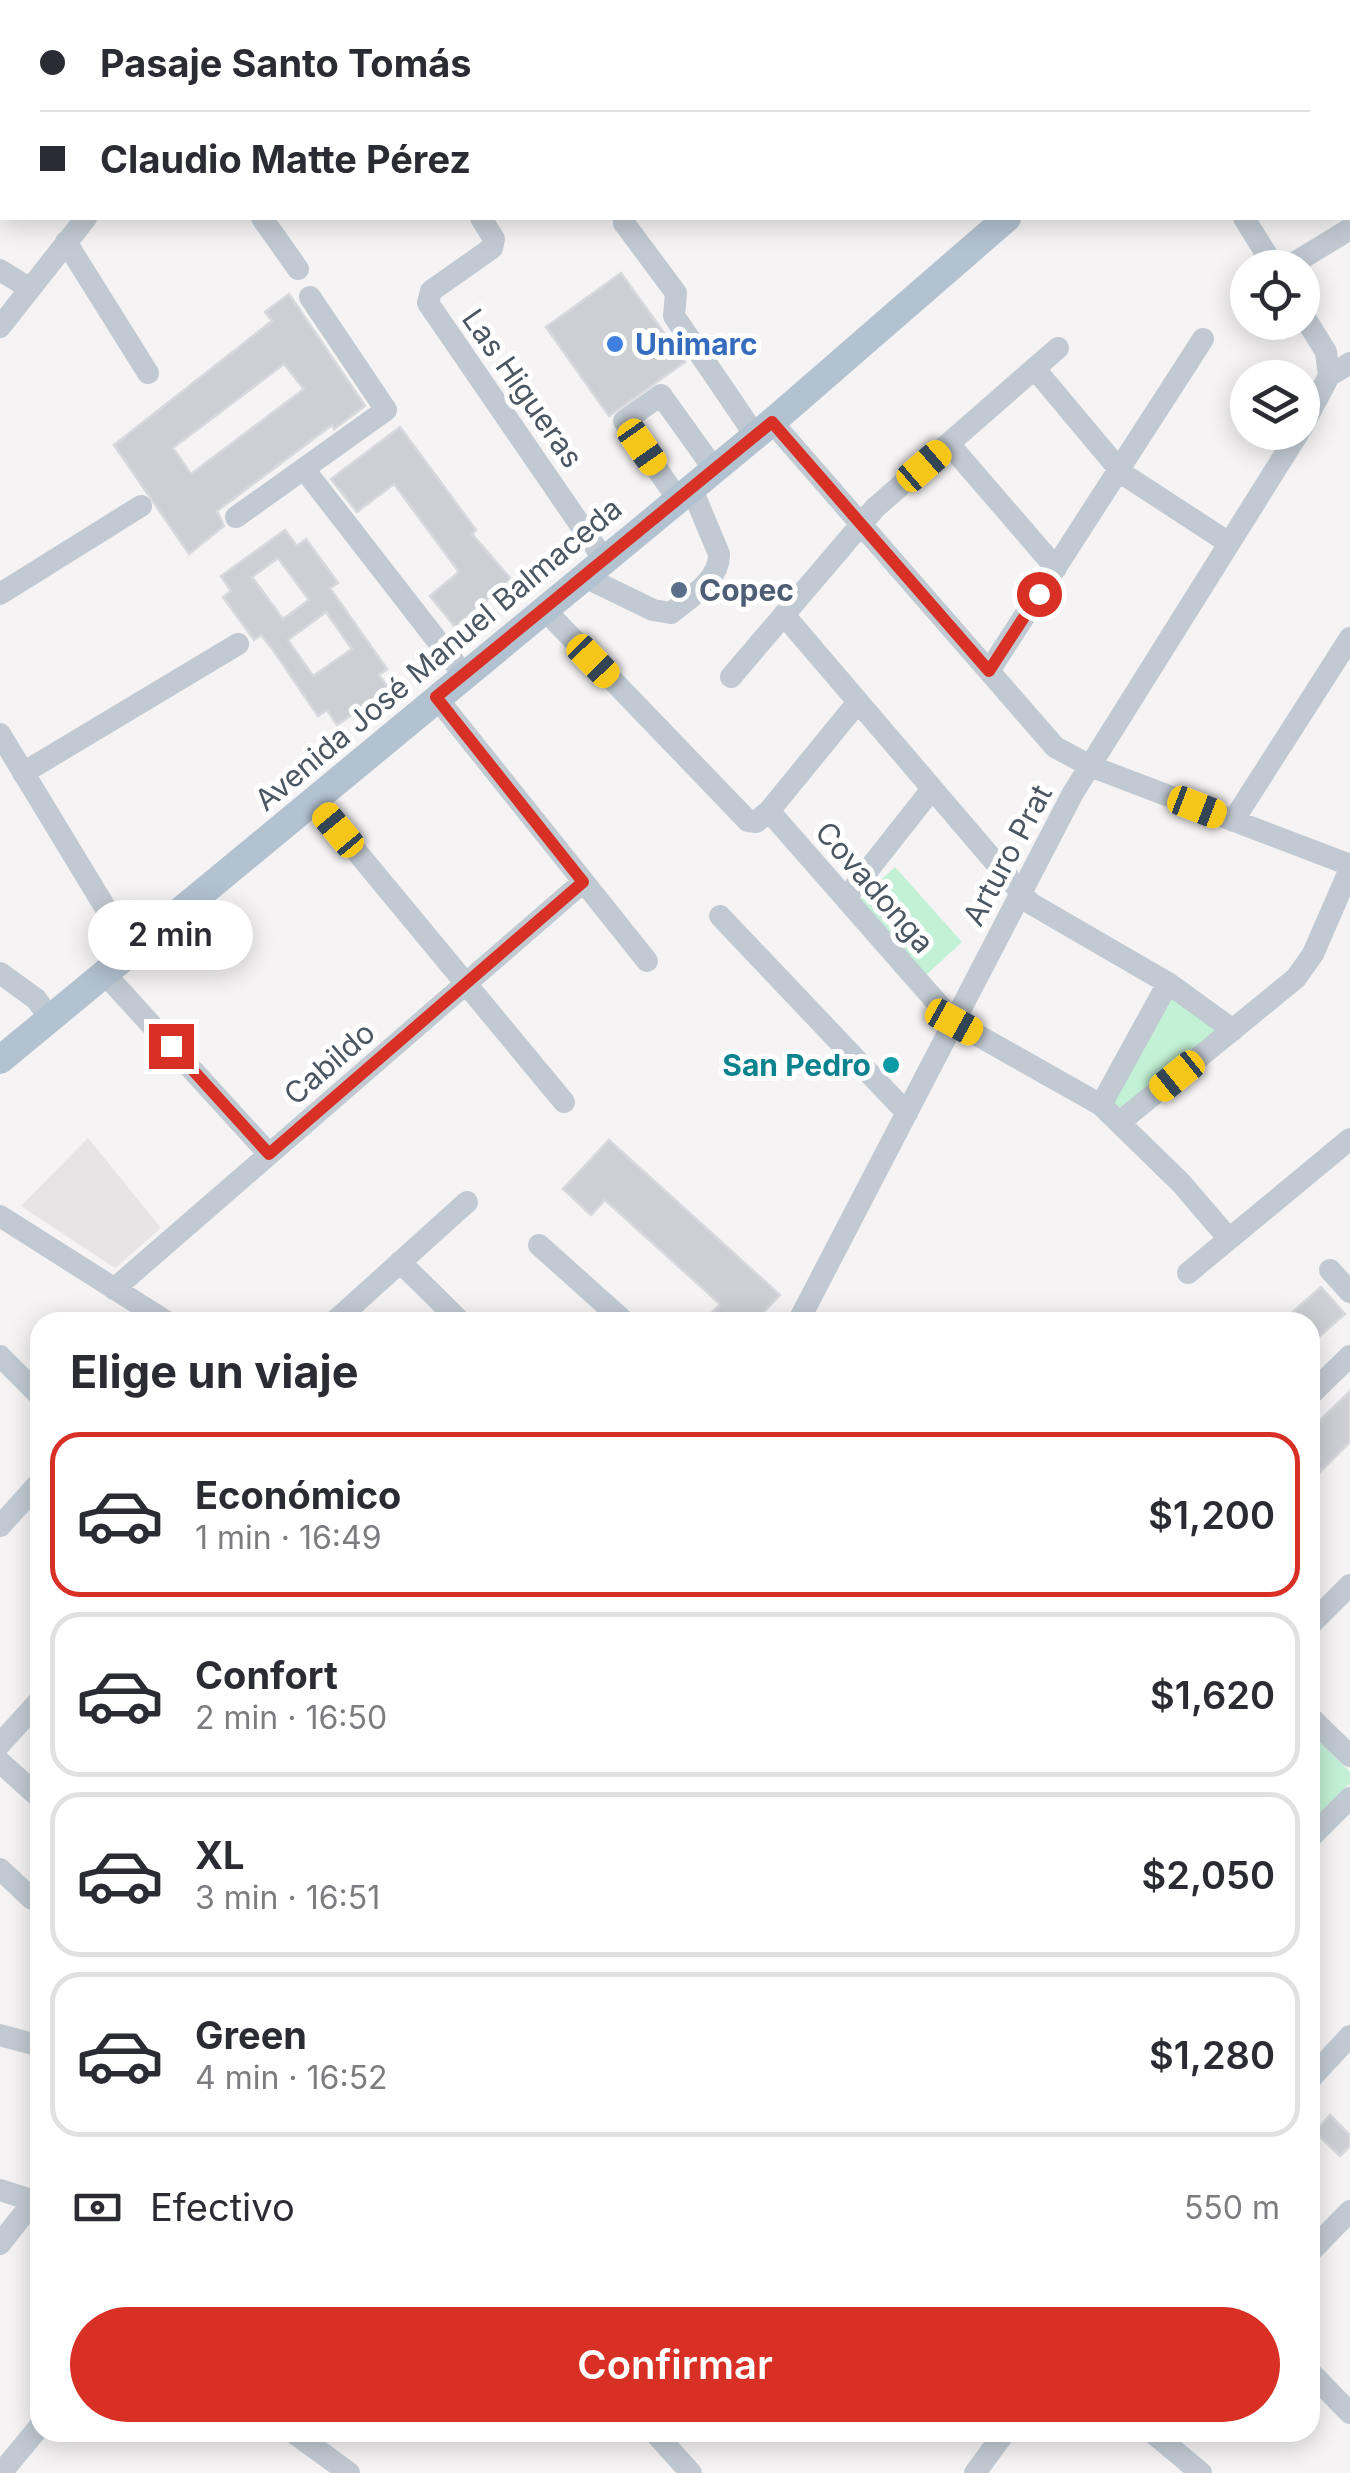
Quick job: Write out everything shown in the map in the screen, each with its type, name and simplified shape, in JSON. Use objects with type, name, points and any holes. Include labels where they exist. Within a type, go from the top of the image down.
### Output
[{"type":"main road","name":"Avenida José Manuel Balmaceda","points":[[0,1060],[714,469],[1005,220]]},
{"type":"street","points":[[0,327],[84,220]]},
{"type":"street","points":[[263,220],[298,269]]},
{"type":"street","name":"Las Higueras","points":[[482,220],[494,239],[492,248],[431,291],[428,303],[593,567]]},
{"type":"street","points":[[1245,220],[1264,250]]},
{"type":"street","points":[[624,223],[676,293],[674,316],[763,428],[861,524],[1055,747],[1090,766],[1345,865]]},
{"type":"street","points":[[1316,250],[1350,229]]},
{"type":"street","points":[[66,242],[148,373]]},
{"type":"street","points":[[0,270],[29,288]]},
{"type":"street","points":[[236,516],[386,410],[310,298]]},
{"type":"street","points":[[989,671],[1203,339]]},
{"type":"street","points":[[1319,340],[1326,352],[1329,376],[1350,363]]},
{"type":"street","points":[[732,677],[861,524],[1058,348]]},
{"type":"street","points":[[1035,369],[1119,470],[1229,543]]},
{"type":"street","name":"Arturo Prat","points":[[1320,393],[1329,376]]},
{"type":"street","points":[[593,567],[652,610],[671,613],[708,581],[719,563],[719,554],[684,492],[624,421],[660,395],[714,469]]},
{"type":"street","points":[[949,444],[1056,568]]},
{"type":"street","name":"Arturo Prat","points":[[803,1312],[1090,766],[1288,450]]},
{"type":"street","points":[[304,469],[464,674]]},
{"type":"street","points":[[0,594],[141,506]]},
{"type":"street","points":[[543,608],[744,818],[756,822],[858,702]]},
{"type":"street","points":[[784,615],[1020,894],[1041,911],[1168,982],[1233,1030]]},
{"type":"street","points":[[1233,821],[1350,638]]},
{"type":"street","points":[[23,772],[238,644]]},
{"type":"street","points":[[436,697],[647,961]]},
{"type":"street","points":[[0,734],[131,950]]},
{"type":"street","points":[[846,898],[932,789]]},
{"type":"street","points":[[313,799],[564,1102]]},
{"type":"street","name":"Covadonga","points":[[769,811],[954,1022],[1101,1106],[1230,1239]]},
{"type":"street","points":[[1120,1122],[1302,970],[1345,865],[1350,839]]},
{"type":"street","name":"Cabildo","points":[[114,1289],[583,882]]},
{"type":"street","points":[[720,916],[907,1113]]},
{"type":"street","points":[[104,972],[269,1154]]},
{"type":"street","points":[[0,974],[36,999],[50,1018]]},
{"type":"street","points":[[1101,1106],[1168,982]]},
{"type":"street","points":[[1188,1273],[1350,1139]]},
{"type":"street","points":[[345,1312],[467,1202]]},
{"type":"street","points":[[0,1216],[151,1312]]},
{"type":"street","points":[[539,1246],[614,1312]]},
{"type":"street","points":[[400,1262],[451,1312]]},
{"type":"street","points":[[1330,1270],[1350,1292]]},
{"type":"street","points":[[0,1356],[30,1386]]},
{"type":"street","points":[[1320,1385],[1350,1356]]},
{"type":"street","points":[[0,1526],[30,1493]]},
{"type":"street","points":[[1320,1615],[1350,1585]]},
{"type":"street","points":[[0,1744],[30,1711]]},
{"type":"street","points":[[1320,1727],[1350,1756]]},
{"type":"street","points":[[0,1762],[30,1789]]},
{"type":"street","points":[[1320,1826],[1350,1798]]},
{"type":"street","points":[[0,1870],[30,1897]]},
{"type":"street","points":[[0,2034],[30,2043]]},
{"type":"street","points":[[1320,2068],[1350,2036]]},
{"type":"street","points":[[0,2190],[30,2196]]},
{"type":"street","points":[[0,2244],[30,2207]]},
{"type":"street","points":[[1320,2242],[1350,2210]]},
{"type":"street","points":[[1320,2382],[1350,2413]]},
{"type":"street","points":[[2,2473],[30,2438]]},
{"type":"street","points":[[306,2442],[339,2470]]},
{"type":"street","points":[[663,2442],[690,2473]]},
{"type":"street","points":[[975,2473],[998,2442]]},
{"type":"street","points":[[1164,2442],[1201,2473]]},
{"type":"shaded area","points":[[88,1138],[161,1228],[115,1268],[21,1206]]},
{"type":"green space","points":[[895,867],[962,942],[925,976],[858,901]]},
{"type":"green space","points":[[1171,995],[1218,1031],[1121,1110],[1113,1102]]},
{"type":"green space","points":[[1320,1742],[1350,1772],[1350,1783],[1320,1813]]},
{"type":"building","name":"Unimarc","points":[[621,273],[685,362],[609,416],[546,327]]},
{"type":"building","points":[[289,294],[365,406],[334,429],[332,425],[217,511],[224,526],[189,554],[114,445],[272,321],[265,312]],"holes":[[[284,364],[304,389],[191,474],[173,448]]]},
{"type":"building","points":[[400,427],[476,530],[472,534],[511,579],[455,627],[430,596],[459,572],[394,484],[357,512],[331,479]]},
{"type":"building","points":[[285,530],[297,546],[306,539],[338,583],[330,588],[387,669],[379,675],[389,689],[337,725],[327,710],[318,716],[273,650],[261,635],[254,640],[223,597],[231,591],[221,576]],"holes":[[[278,558],[309,600],[283,619],[252,577]],[[326,612],[352,649],[313,676],[288,640]]]},
{"type":"building","points":[[609,1140],[780,1295],[764,1312],[712,1312],[720,1304],[605,1200],[591,1215],[563,1189]]},
{"type":"building","points":[[1321,1287],[1345,1314],[1320,1336],[1320,1312],[1292,1312]]},
{"type":"building","points":[[1350,1391],[1350,1442],[1320,1472],[1320,1420]]},
{"type":"building","points":[[1330,2115],[1350,2135],[1350,2146],[1340,2156],[1320,2137],[1320,2126]]},
{"type":"place","name":"Unimarc","points":[[615,344]]},
{"type":"place","name":"Copec","points":[[679,590]]},
{"type":"place","name":"San Pedro","points":[[891,1065]]},
{"type":"route","points":[[171,1046],[269,1154],[583,882],[436,697],[772,422],[989,671],[1039,594]]}]
